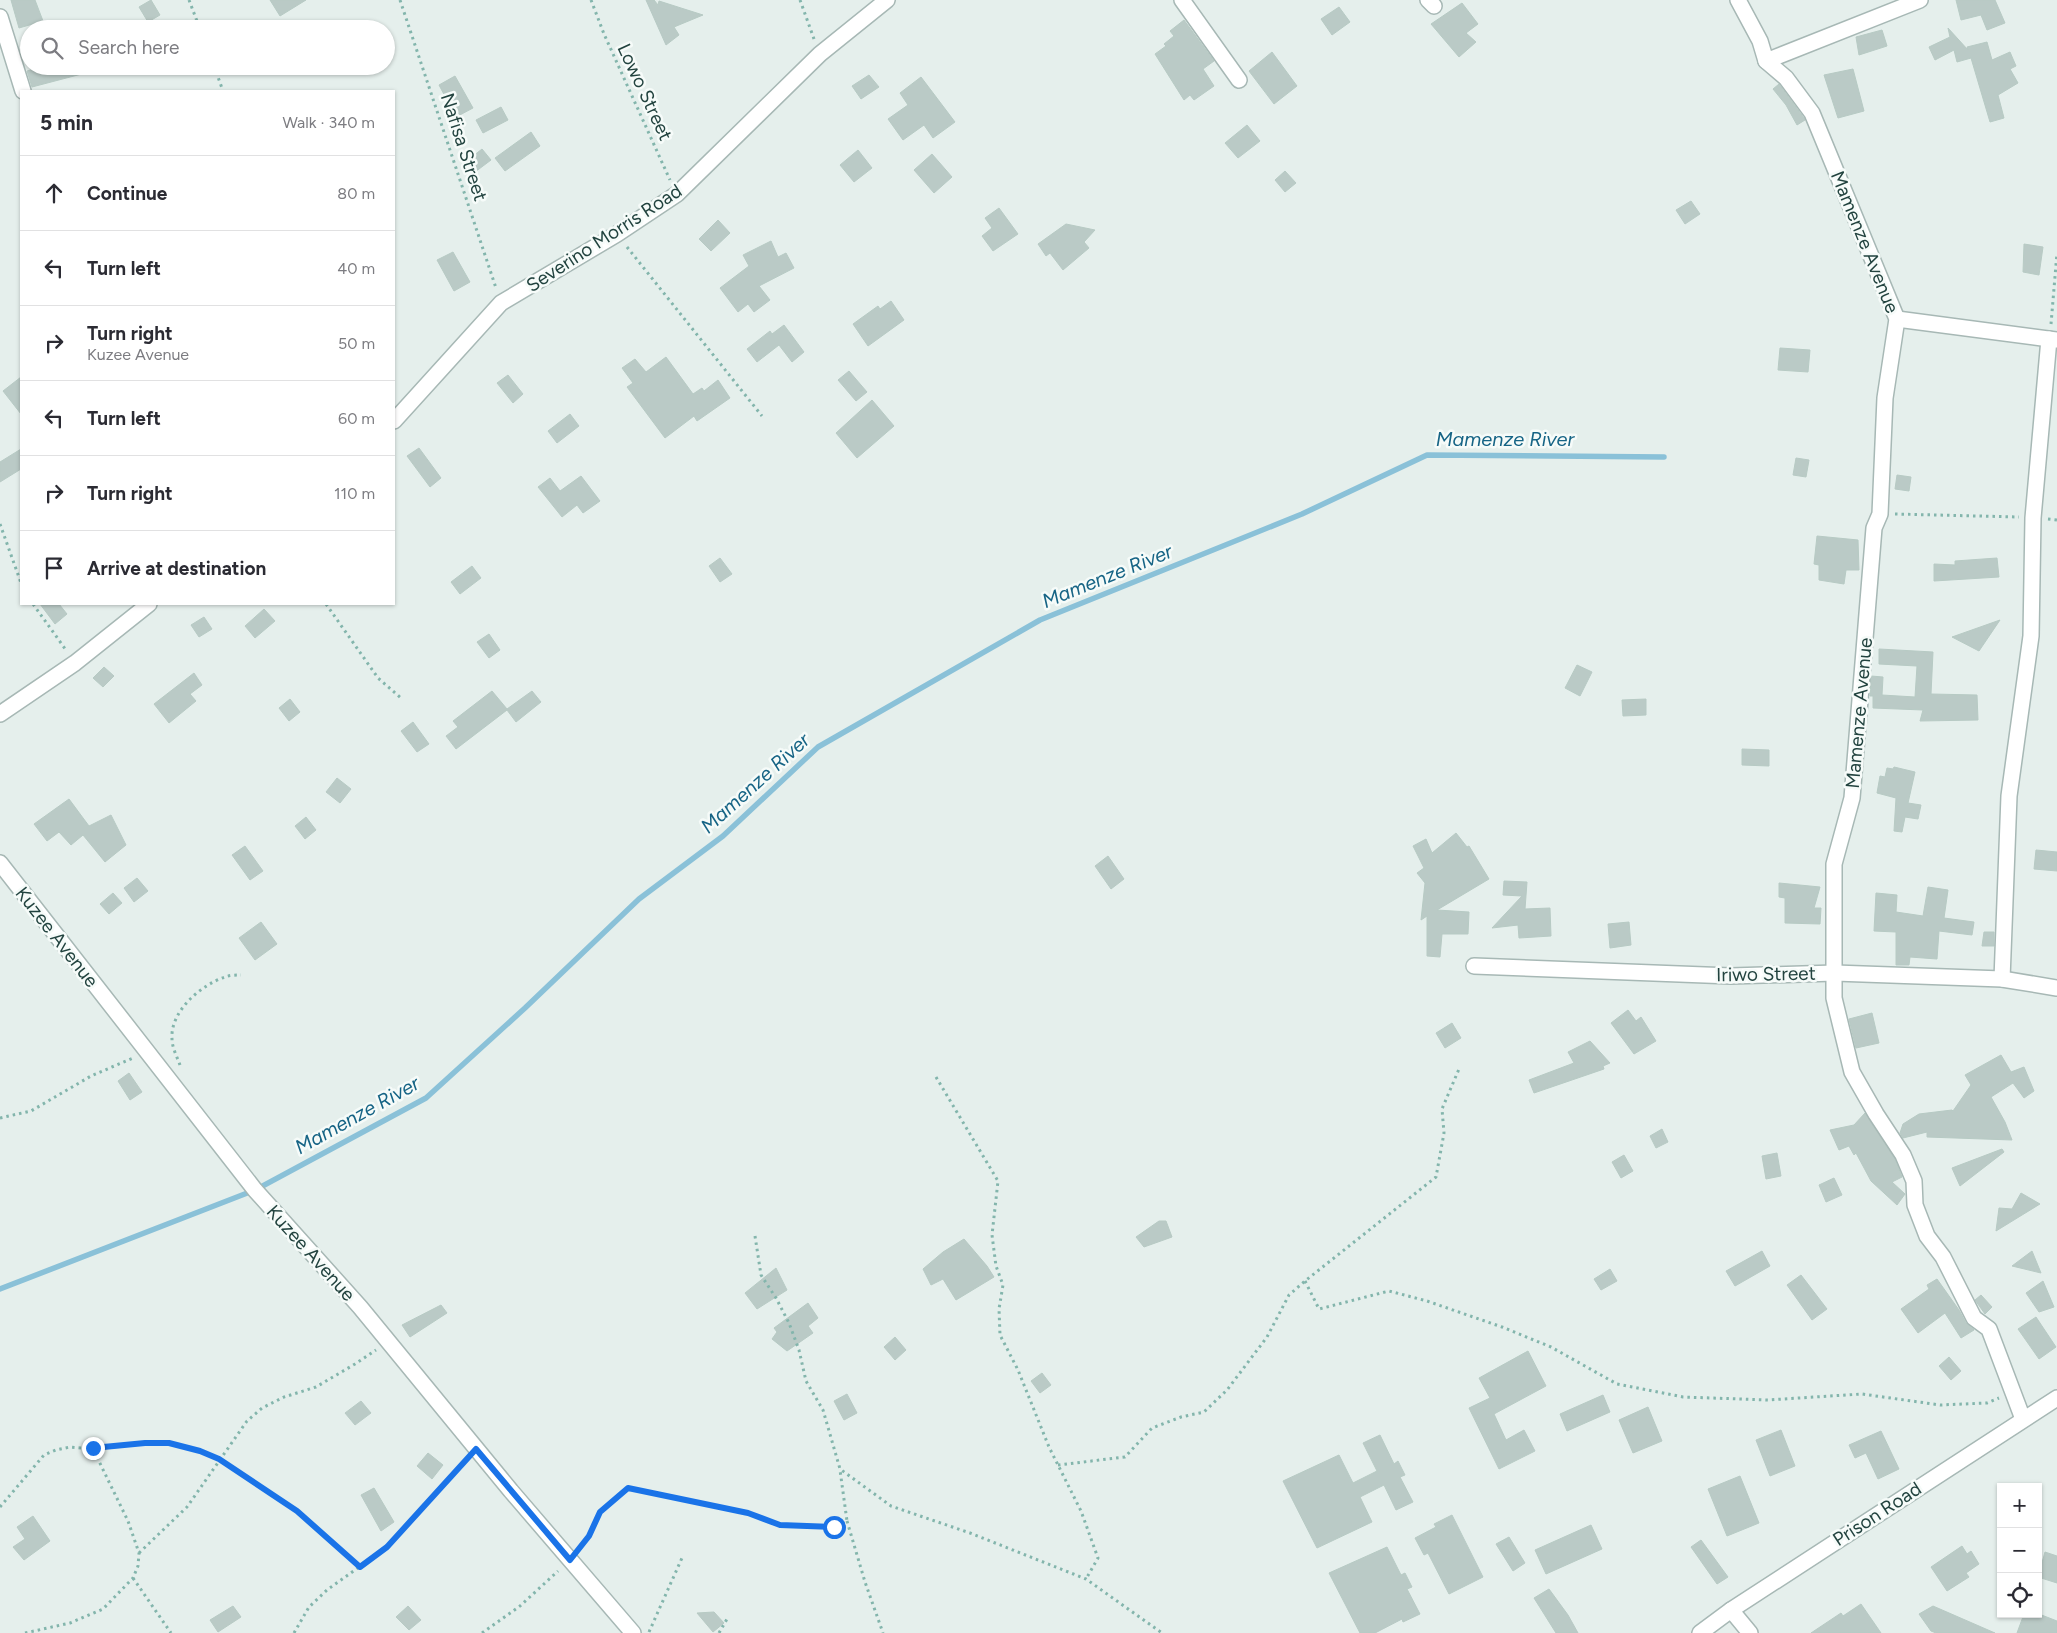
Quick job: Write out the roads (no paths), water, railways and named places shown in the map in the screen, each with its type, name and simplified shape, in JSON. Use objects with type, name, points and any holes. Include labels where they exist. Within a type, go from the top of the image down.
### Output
[{"type":"street","name":"Severino Morris Road","points":[[395,420],[501,303],[617,234],[677,194],[820,54],[886,0]]},
{"type":"street","points":[[1182,0],[1239,80]]},
{"type":"street","points":[[1738,0],[1760,42],[1766,61],[1920,0]]},
{"type":"street","points":[[0,18],[23,90]]},
{"type":"street","name":"Mamenze Avenue","points":[[1766,61],[1786,78],[1812,113],[1897,319],[1885,398],[1880,514],[1874,528],[1852,798],[1834,864],[1834,998],[1852,1072],[1876,1114],[1903,1155],[1914,1181],[1915,1205],[1926,1236],[1943,1257],[1974,1318],[1989,1329],[2023,1419]]},
{"type":"street","points":[[1897,319],[2053,340],[2033,518],[2031,636],[2009,796],[2002,979]]},
{"type":"street","points":[[0,714],[75,663],[148,605]]},
{"type":"street","name":"Kuzee Avenue","points":[[0,863],[255,1190],[360,1307],[476,1449],[633,1633]]},
{"type":"street","name":"Iriwo Street","points":[[1474,966],[1731,976],[1835,973],[2002,979],[2057,988]]},
{"type":"street","name":"Prison Road","points":[[1700,1633],[1731,1610],[2057,1398]]},
{"type":"street","points":[[1731,1610],[1750,1633]]},
{"type":"waterway","name":"Mamenze River","points":[[0,1289],[255,1190],[426,1098],[525,1008],[639,899],[723,836],[818,747],[1040,620],[1302,514],[1427,455],[1664,457]]}]
